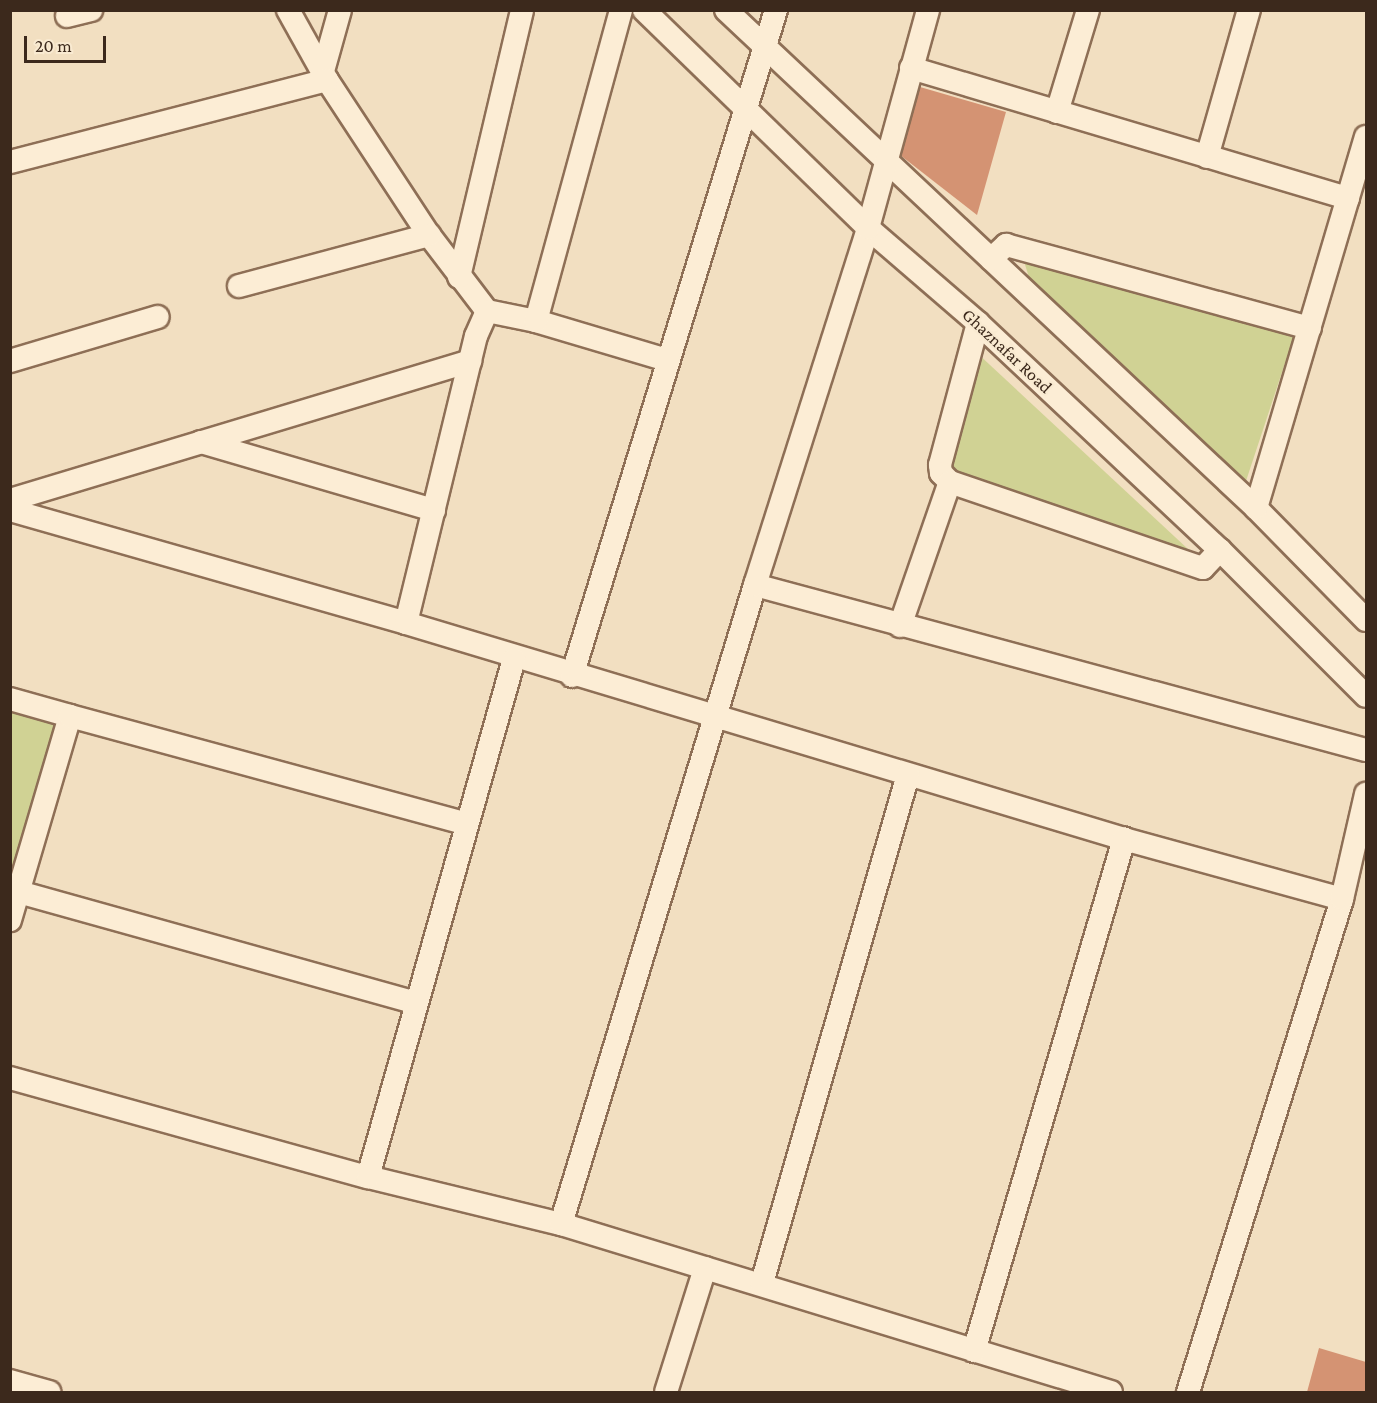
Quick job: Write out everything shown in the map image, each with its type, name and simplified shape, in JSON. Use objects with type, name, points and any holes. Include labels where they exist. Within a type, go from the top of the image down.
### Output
[{"type":"street","points":[[68,16],[91,10]]},
{"type":"street","points":[[288,10],[325,75],[429,235],[487,311],[536,321],[667,360]]},
{"type":"street","points":[[325,75],[340,10]]},
{"type":"street","points":[[459,277],[522,10]]},
{"type":"street","points":[[536,321],[621,10]]},
{"type":"street","name":"Ghaznafar Road","points":[[644,10],[748,114],[868,228],[978,323],[1220,550],[1366,696]]},
{"type":"street","points":[[726,10],[1256,508],[1366,620]]},
{"type":"street","points":[[572,676],[667,360],[748,114],[776,10]]},
{"type":"street","points":[[561,1224],[754,585],[868,228],[928,10]]},
{"type":"street","points":[[1058,112],[1088,10]]},
{"type":"street","points":[[1207,157],[1249,10]]},
{"type":"street","points":[[911,68],[1348,198]]},
{"type":"street","points":[[10,162],[325,75]]},
{"type":"street","points":[[1256,508],[1366,137]]},
{"type":"street","points":[[239,286],[429,235]]},
{"type":"street","points":[[991,259],[1006,245],[1310,328]]},
{"type":"street","points":[[406,623],[470,361],[487,311]]},
{"type":"street","points":[[10,360],[158,317]]},
{"type":"street","points":[[978,323],[940,465],[941,473],[950,482],[1203,568],[1220,550]]},
{"type":"street","points":[[10,500],[470,361]]},
{"type":"street","points":[[201,442],[434,510]]},
{"type":"street","points":[[900,626],[950,482]]},
{"type":"street","points":[[10,510],[406,623],[572,676],[1124,839],[1342,899]]},
{"type":"street","points":[[754,585],[1366,750]]},
{"type":"street","points":[[368,1177],[514,658]]},
{"type":"street","points":[[10,699],[467,824]]},
{"type":"street","points":[[10,920],[70,716]]},
{"type":"street","points":[[762,1283],[908,775]]},
{"type":"street","points":[[1188,1392],[1342,899],[1366,794]]},
{"type":"street","points":[[974,1351],[1124,839]]},
{"type":"street","points":[[19,892],[416,1003]]},
{"type":"street","points":[[10,1078],[368,1177],[561,1224],[762,1283],[1086,1389],[1111,1392]]},
{"type":"street","points":[[666,1392],[705,1268]]},
{"type":"street","points":[[10,1382],[48,1392]]},
{"type":"green space","points":[[1023,258],[1296,330],[1246,481],[1031,284]]},
{"type":"green space","points":[[976,352],[1203,563],[947,468]]},
{"type":"green space","points":[[11,710],[59,724],[11,890]]},
{"type":"building","points":[[920,87],[1006,112],[977,215],[900,155]]},
{"type":"building","points":[[1319,1348],[1366,1362],[1366,1392],[1307,1392]]}]
